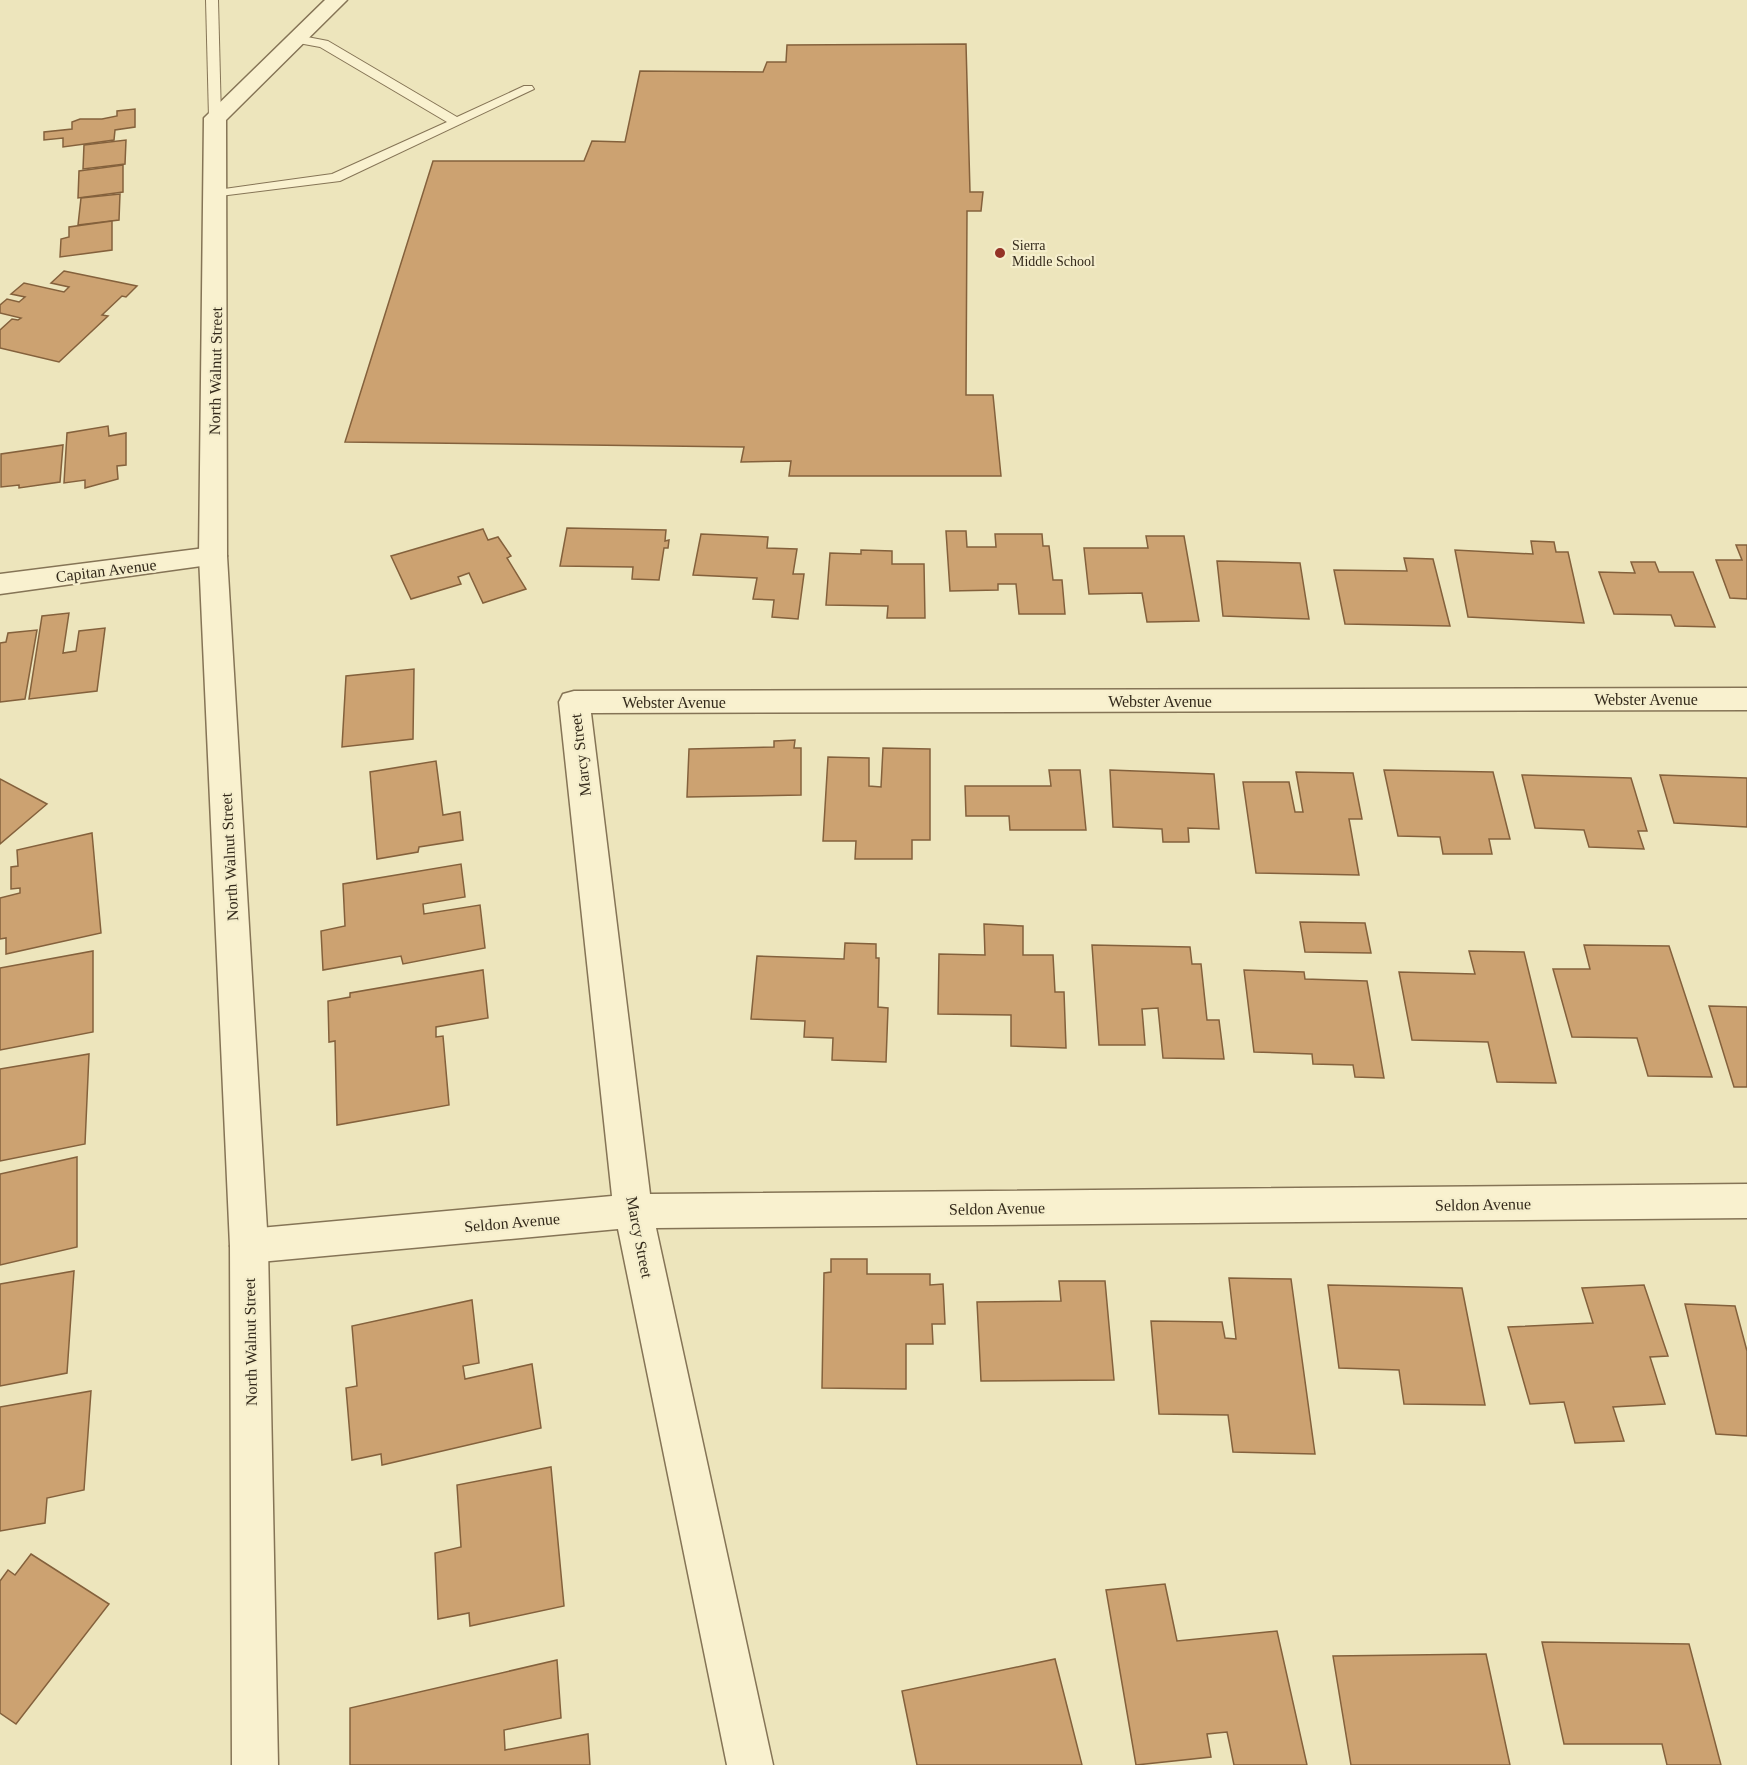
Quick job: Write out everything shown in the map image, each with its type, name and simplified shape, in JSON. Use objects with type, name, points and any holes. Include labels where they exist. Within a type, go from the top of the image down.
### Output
[{"type":"street","points":[[215,117],[337,0]]},
{"type":"street","name":"North Walnut Street","points":[[215,117],[217,194],[213,556],[249,1245],[255,1765]]},
{"type":"street","name":"Capitan Avenue","points":[[0,584],[213,556]]},
{"type":"street","name":"Webster Avenue","points":[[574,702],[1747,699]]},
{"type":"street","name":"Marcy Street","points":[[574,702],[633,1211],[750,1765]]},
{"type":"street","name":"Seldon Avenue","points":[[249,1245],[633,1211],[1747,1201]]},
{"type":"lane","points":[[212,0],[215,117]]},
{"type":"lane","points":[[297,39],[324,44],[457,122]]},
{"type":"lane","points":[[217,194],[335,178],[528,89]]},
{"type":"building","points":[[966,44],[970,192],[983,192],[981,211],[967,211],[966,395],[993,395],[1001,476],[789,476],[791,461],[741,462],[744,447],[345,442],[433,161],[584,161],[592,141],[625,142],[640,71],[763,72],[767,62],[786,62],[787,45]]},
{"type":"building","points":[[135,109],[135,127],[115,130],[114,140],[63,147],[63,138],[44,140],[44,132],[72,129],[72,122],[80,119],[102,119],[117,116],[117,111]]},
{"type":"building","points":[[126,140],[125,164],[83,169],[84,145]]},
{"type":"building","points":[[123,165],[123,192],[78,198],[79,171]]},
{"type":"building","points":[[120,194],[119,220],[78,225],[81,198]]},
{"type":"building","points":[[112,221],[112,250],[60,257],[61,239],[69,237],[69,227]]},
{"type":"building","points":[[64,271],[137,286],[126,297],[122,296],[102,315],[108,316],[59,362],[0,348],[0,330],[12,319],[21,318],[0,313],[0,305],[7,299],[19,302],[25,297],[11,294],[24,283],[64,292],[69,287],[51,283]]},
{"type":"building","points":[[108,426],[109,436],[126,433],[126,465],[117,466],[118,479],[85,488],[85,480],[64,483],[67,433]]},
{"type":"building","points":[[63,445],[60,482],[19,488],[19,485],[1,487],[1,454]]},
{"type":"building","points":[[567,528],[666,530],[665,541],[669,540],[668,548],[664,548],[659,580],[632,579],[633,567],[560,566]]},
{"type":"building","points":[[483,529],[488,540],[498,537],[511,556],[507,558],[526,589],[483,603],[469,573],[458,577],[461,584],[411,599],[391,556]]},
{"type":"building","points":[[946,531],[966,531],[967,547],[996,547],[995,534],[1042,534],[1043,546],[1049,546],[1053,580],[1062,580],[1065,614],[1019,614],[1016,584],[998,584],[998,590],[950,591]]},
{"type":"building","points":[[701,534],[768,537],[767,548],[797,549],[793,574],[804,574],[798,619],[772,617],[774,600],[753,599],[757,578],[693,575]]},
{"type":"building","points":[[1146,536],[1184,536],[1199,621],[1147,622],[1142,593],[1089,594],[1084,548],[1148,548]]},
{"type":"building","points":[[1531,541],[1554,542],[1556,552],[1568,552],[1584,623],[1468,617],[1455,550],[1533,554]]},
{"type":"building","points":[[1736,545],[1747,545],[1747,599],[1730,598],[1716,560],[1742,560]]},
{"type":"building","points":[[861,550],[892,551],[892,564],[924,564],[925,618],[887,618],[888,606],[826,605],[830,553],[861,554]]},
{"type":"building","points":[[1404,558],[1433,559],[1450,626],[1345,624],[1334,570],[1407,571]]},
{"type":"building","points":[[1217,561],[1300,563],[1309,619],[1223,616]]},
{"type":"building","points":[[1631,562],[1655,562],[1659,572],[1693,572],[1715,627],[1675,626],[1671,615],[1614,614],[1599,572],[1635,573]]},
{"type":"building","points":[[69,613],[63,653],[76,651],[79,631],[105,628],[97,691],[29,699],[42,616]]},
{"type":"building","points":[[37,630],[25,699],[0,702],[0,643],[6,642],[8,633]]},
{"type":"building","points":[[414,669],[413,739],[342,747],[346,676]]},
{"type":"building","points":[[795,740],[794,748],[801,748],[801,795],[687,797],[689,749],[774,747],[774,741]]},
{"type":"building","points":[[883,748],[930,749],[930,840],[912,840],[912,859],[855,859],[856,841],[823,841],[828,757],[869,758],[869,786],[881,787]]},
{"type":"building","points":[[436,761],[443,815],[460,812],[463,840],[419,847],[418,852],[377,859],[370,772]]},
{"type":"building","points":[[1049,770],[1080,770],[1086,830],[1010,830],[1009,816],[966,816],[965,786],[1051,786]]},
{"type":"building","points":[[1110,770],[1214,774],[1219,829],[1188,828],[1189,842],[1163,842],[1162,829],[1113,827]]},
{"type":"building","points":[[1384,770],[1493,772],[1510,839],[1489,839],[1492,854],[1443,854],[1440,837],[1398,836]]},
{"type":"building","points":[[1296,772],[1353,773],[1362,819],[1349,819],[1359,875],[1256,873],[1243,782],[1289,782],[1295,812],[1303,812]]},
{"type":"building","points":[[1522,775],[1631,778],[1647,831],[1638,831],[1644,849],[1589,847],[1584,830],[1535,828]]},
{"type":"building","points":[[1660,775],[1747,778],[1747,827],[1674,823]]},
{"type":"building","points":[[0,779],[47,804],[0,844]]},
{"type":"building","points":[[92,833],[101,933],[6,954],[6,938],[0,939],[0,898],[20,893],[20,888],[11,889],[11,867],[18,866],[17,850]]},
{"type":"building","points":[[461,864],[465,897],[423,904],[424,914],[480,905],[485,948],[403,964],[401,956],[323,970],[321,931],[345,926],[343,884]]},
{"type":"building","points":[[1300,922],[1365,923],[1371,953],[1305,952]]},
{"type":"building","points":[[984,924],[1023,926],[1023,955],[1053,955],[1055,992],[1064,992],[1066,1048],[1011,1046],[1011,1015],[938,1014],[939,954],[985,955]]},
{"type":"building","points":[[845,943],[876,944],[876,958],[879,958],[878,1007],[888,1008],[886,1062],[832,1060],[833,1038],[804,1037],[805,1021],[751,1019],[757,956],[844,959]]},
{"type":"building","points":[[1092,945],[1190,947],[1192,964],[1201,964],[1207,1020],[1219,1020],[1224,1059],[1163,1058],[1158,1008],[1142,1009],[1145,1045],[1099,1045]]},
{"type":"building","points":[[1584,945],[1669,946],[1712,1077],[1648,1076],[1637,1038],[1572,1037],[1553,969],[1590,969]]},
{"type":"building","points":[[93,951],[93,1032],[0,1050],[0,968]]},
{"type":"building","points":[[1469,951],[1524,952],[1556,1083],[1497,1082],[1488,1042],[1412,1040],[1399,972],[1475,974]]},
{"type":"building","points":[[483,970],[488,1018],[436,1027],[436,1037],[443,1036],[449,1105],[337,1125],[335,1041],[329,1042],[328,1001],[350,997],[350,993]]},
{"type":"building","points":[[1244,970],[1304,972],[1305,979],[1367,981],[1384,1078],[1355,1077],[1353,1065],[1313,1064],[1312,1054],[1254,1052]]},
{"type":"building","points":[[1709,1006],[1747,1007],[1747,1087],[1734,1087]]},
{"type":"building","points":[[89,1054],[85,1144],[0,1161],[0,1069]]},
{"type":"building","points":[[77,1157],[77,1247],[0,1265],[0,1174]]},
{"type":"building","points":[[831,1259],[867,1259],[867,1274],[930,1274],[930,1285],[943,1284],[945,1324],[932,1324],[933,1344],[906,1344],[906,1389],[822,1388],[824,1273],[831,1272]]},
{"type":"building","points":[[74,1271],[67,1373],[0,1386],[0,1284]]},
{"type":"building","points":[[1229,1278],[1291,1279],[1315,1454],[1233,1452],[1228,1415],[1159,1414],[1151,1321],[1222,1322],[1225,1338],[1236,1339]]},
{"type":"building","points":[[1059,1281],[1105,1281],[1114,1380],[981,1381],[977,1302],[1061,1301]]},
{"type":"building","points":[[1328,1285],[1462,1288],[1485,1405],[1404,1404],[1399,1370],[1339,1368]]},
{"type":"building","points":[[1644,1285],[1668,1356],[1650,1357],[1665,1404],[1613,1407],[1624,1441],[1575,1443],[1564,1402],[1530,1404],[1508,1327],[1593,1323],[1582,1288]]},
{"type":"building","points":[[472,1300],[479,1363],[463,1366],[465,1379],[532,1364],[541,1428],[382,1465],[381,1454],[352,1460],[346,1388],[357,1386],[352,1326]]},
{"type":"building","points":[[1685,1304],[1735,1306],[1747,1351],[1747,1436],[1716,1434]]},
{"type":"building","points":[[91,1391],[84,1490],[47,1498],[45,1523],[0,1531],[0,1407]]},
{"type":"building","points":[[551,1467],[564,1606],[470,1626],[469,1613],[438,1619],[435,1553],[461,1547],[457,1485]]},
{"type":"building","points":[[31,1554],[109,1604],[16,1724],[0,1713],[0,1581],[8,1570],[15,1575]]},
{"type":"building","points":[[1165,1584],[1177,1641],[1277,1631],[1307,1765],[1234,1765],[1227,1732],[1207,1734],[1211,1757],[1136,1765],[1106,1590]]},
{"type":"building","points":[[1542,1642],[1689,1644],[1721,1765],[1667,1765],[1662,1744],[1564,1744]]},
{"type":"building","points":[[1486,1654],[1510,1765],[1351,1765],[1333,1656]]},
{"type":"building","points":[[1055,1659],[1082,1765],[917,1765],[902,1691]]},
{"type":"building","points":[[557,1660],[561,1718],[504,1730],[505,1750],[588,1734],[590,1765],[350,1765],[350,1708]]},
{"type":"place","name":"Sierra Middle School","points":[[1000,253]]}]
